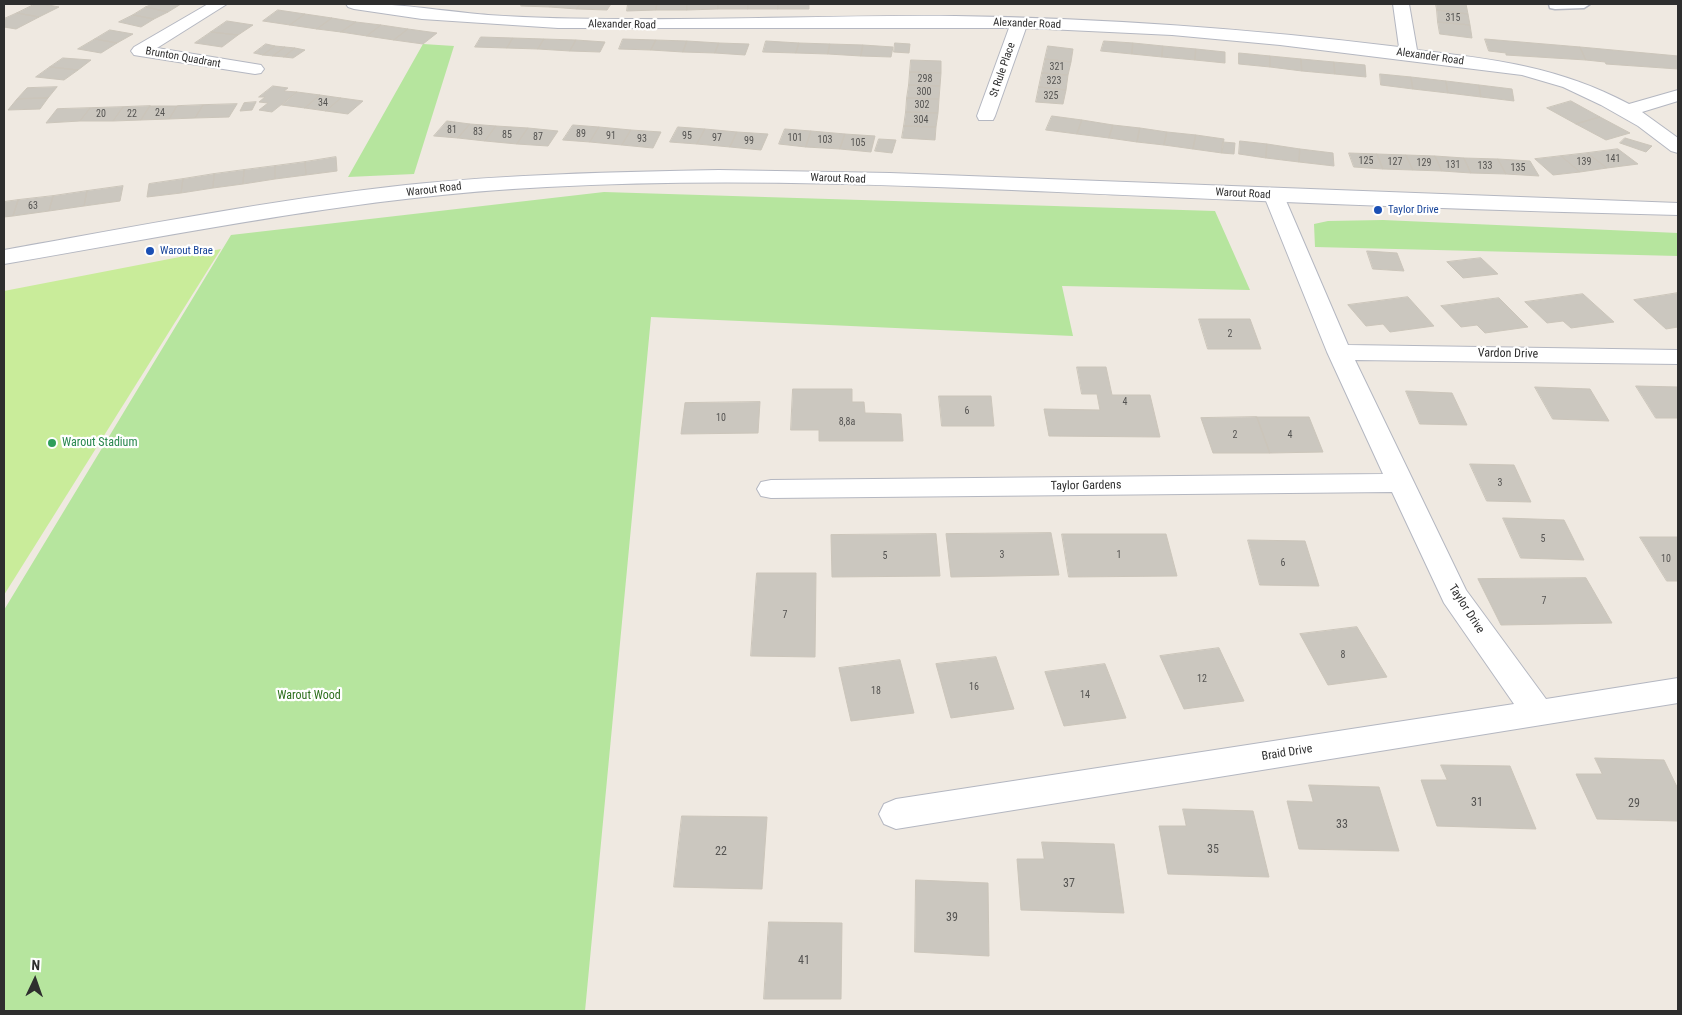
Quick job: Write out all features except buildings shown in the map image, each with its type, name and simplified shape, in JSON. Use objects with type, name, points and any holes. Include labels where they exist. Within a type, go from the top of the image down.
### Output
[{"type":"street","name":"Brunton Quadrant","points":[[219,4],[140,52],[255,69]]},
{"type":"street","name":"Alexander Road","points":[[354,4],[456,17],[582,25],[703,26],[902,21],[1019,23],[1258,36],[1409,53],[1528,71],[1571,85],[1627,111],[1644,120],[1678,147]]},
{"type":"street","points":[[900,4],[902,21]]},
{"type":"street","points":[[1401,4],[1409,53]]},
{"type":"street","name":"St Rule Place","points":[[986,116],[1019,23]]},
{"type":"street","points":[[1627,111],[1678,95]]},
{"type":"street","name":"Warout Road","points":[[4,258],[235,215],[460,186],[654,176],[1019,184],[1274,196],[1678,208]]},
{"type":"street","name":"Taylor Drive","points":[[1274,196],[1339,352],[1454,595],[1539,714]]},
{"type":"street","name":"Vardon Drive","points":[[1339,352],[1678,357]]},
{"type":"street","name":"Taylor Gardens","points":[[772,489],[1401,483]]},
{"type":"street","name":"Braid Drive","points":[[896,814],[1678,691]]},
{"type":"lane","points":[[1555,5],[1584,4]]},
{"type":"green space","points":[[423,44],[454,46],[414,174],[348,177]]},
{"type":"green space","name":"Warout Wood","points":[[604,192],[1215,211],[1250,290],[1062,286],[1073,336],[651,317],[585,1011],[4,1011],[4,610],[231,235]]},
{"type":"green space","points":[[1383,220],[1678,233],[1678,256],[1315,247],[1314,224],[1328,221]]},
{"type":"green space","name":"Warout Stadium","points":[[221,249],[4,595],[4,291]]},
{"type":"place","name":"Taylor Drive","points":[[1378,210]]},
{"type":"place","name":"Warout Brae","points":[[150,251]]},
{"type":"place","name":"Warout Stadium","points":[[52,443]]}]
